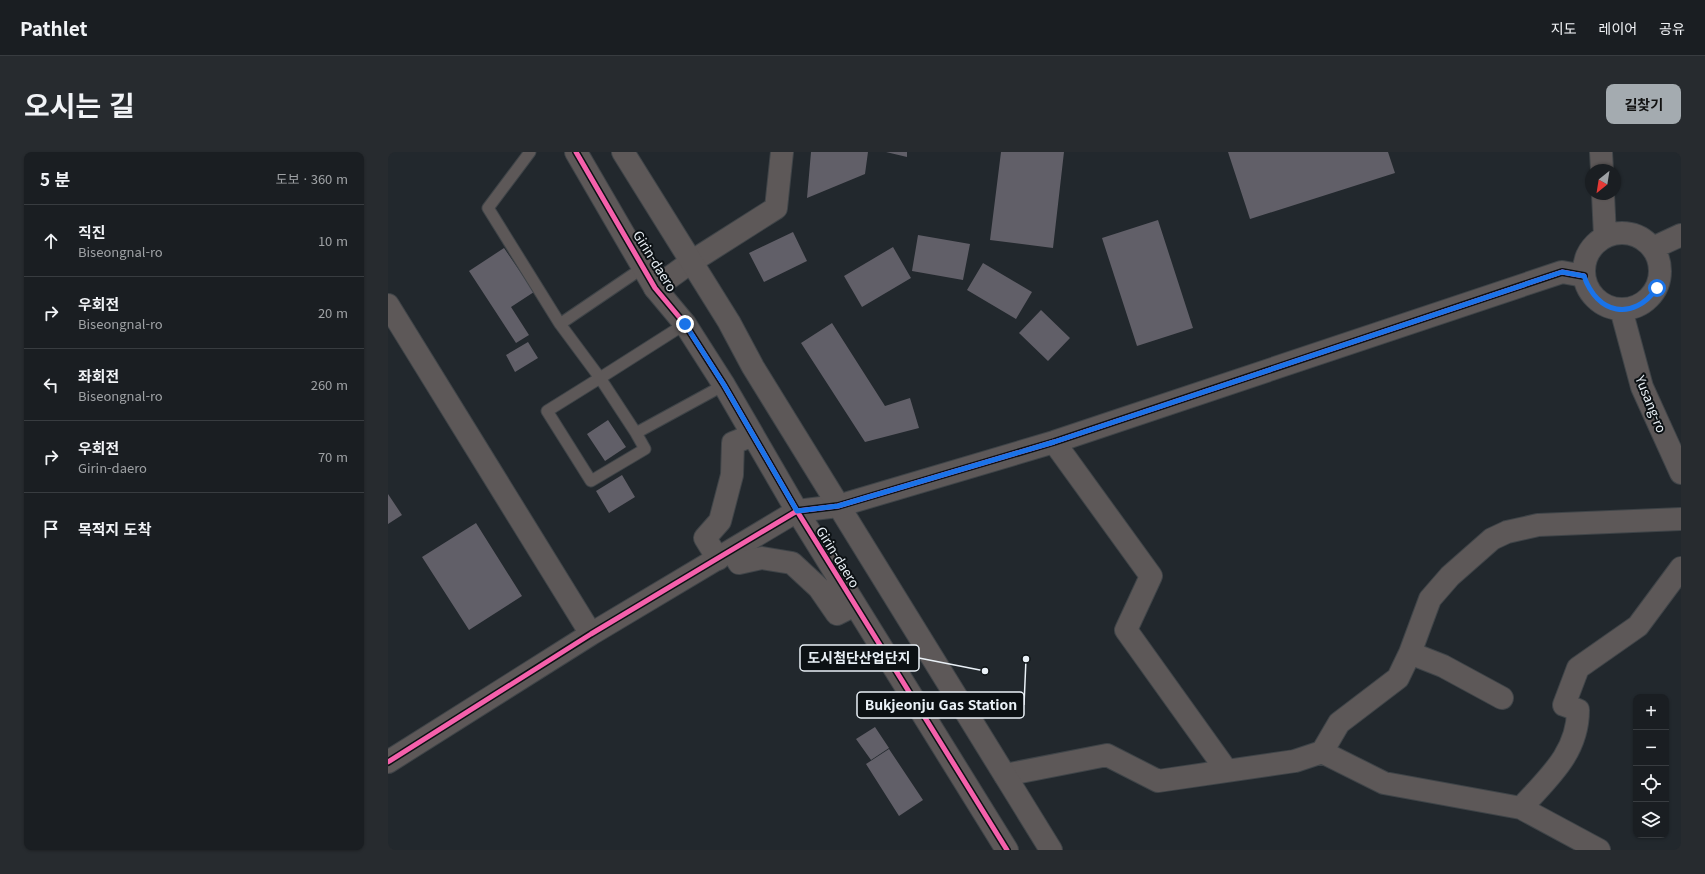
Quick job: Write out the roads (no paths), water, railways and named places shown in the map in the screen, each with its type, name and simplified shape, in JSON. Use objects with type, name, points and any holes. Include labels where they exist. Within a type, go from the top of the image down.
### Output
[{"type":"street","name":"Girin-daero","points":[[576,152],[655,288],[685,324],[724,385],[797,511],[1007,850]]},
{"type":"street","name":"Girin-daero","points":[[623,152],[729,322],[753,367],[838,506],[1052,850]]},
{"type":"street","points":[[655,288],[692,262],[776,208],[782,152]]},
{"type":"street","points":[[1601,152],[1602,164]]},
{"type":"street","points":[[1603,200],[1605,236]]},
{"type":"street","points":[[1623,232],[1636,235],[1648,242],[1653,248],[1659,260],[1661,274],[1657,288],[1649,298],[1634,308],[1620,309],[1607,306],[1596,299],[1588,289],[1584,276],[1584,262],[1590,248],[1605,236],[1623,232]]},
{"type":"street","points":[[1653,248],[1681,235]]},
{"type":"street","points":[[388,762],[592,634],[797,511],[838,506],[1054,442],[1562,272],[1584,276]]},
{"type":"street","points":[[388,305],[592,634]]},
{"type":"street","name":"Yusang-ro","points":[[1620,309],[1642,387],[1681,473]]},
{"type":"street","points":[[752,435],[733,443],[732,474],[720,521],[705,538],[725,555],[739,563],[762,558],[792,563],[819,588],[837,614],[855,605]]},
{"type":"street","points":[[1054,442],[1151,576],[1126,630],[1227,771]]},
{"type":"street","points":[[1005,775],[1107,755],[1158,781],[1295,761],[1322,752],[1339,723],[1398,678],[1410,653],[1430,599],[1450,576],[1492,539],[1507,532],[1538,525],[1681,519]]},
{"type":"street","points":[[1521,808],[1560,766],[1570,747],[1578,725],[1578,710],[1564,705],[1578,668],[1638,626],[1681,568]]},
{"type":"street","points":[[1410,653],[1443,666],[1502,698]]},
{"type":"street","points":[[1322,752],[1384,783],[1521,808],[1598,850]]},
{"type":"lane","points":[[530,152],[488,208],[560,324],[600,378],[646,449],[591,482],[547,411],[600,378],[685,324]]},
{"type":"lane","points":[[560,324],[644,267]]},
{"type":"lane","points":[[636,433],[724,385]]},
{"type":"place","name":"Bukjeonju Gas Station","points":[[1026,659]]},
{"type":"place","name":"도시첨단산업단지","points":[[985,671]]}]
